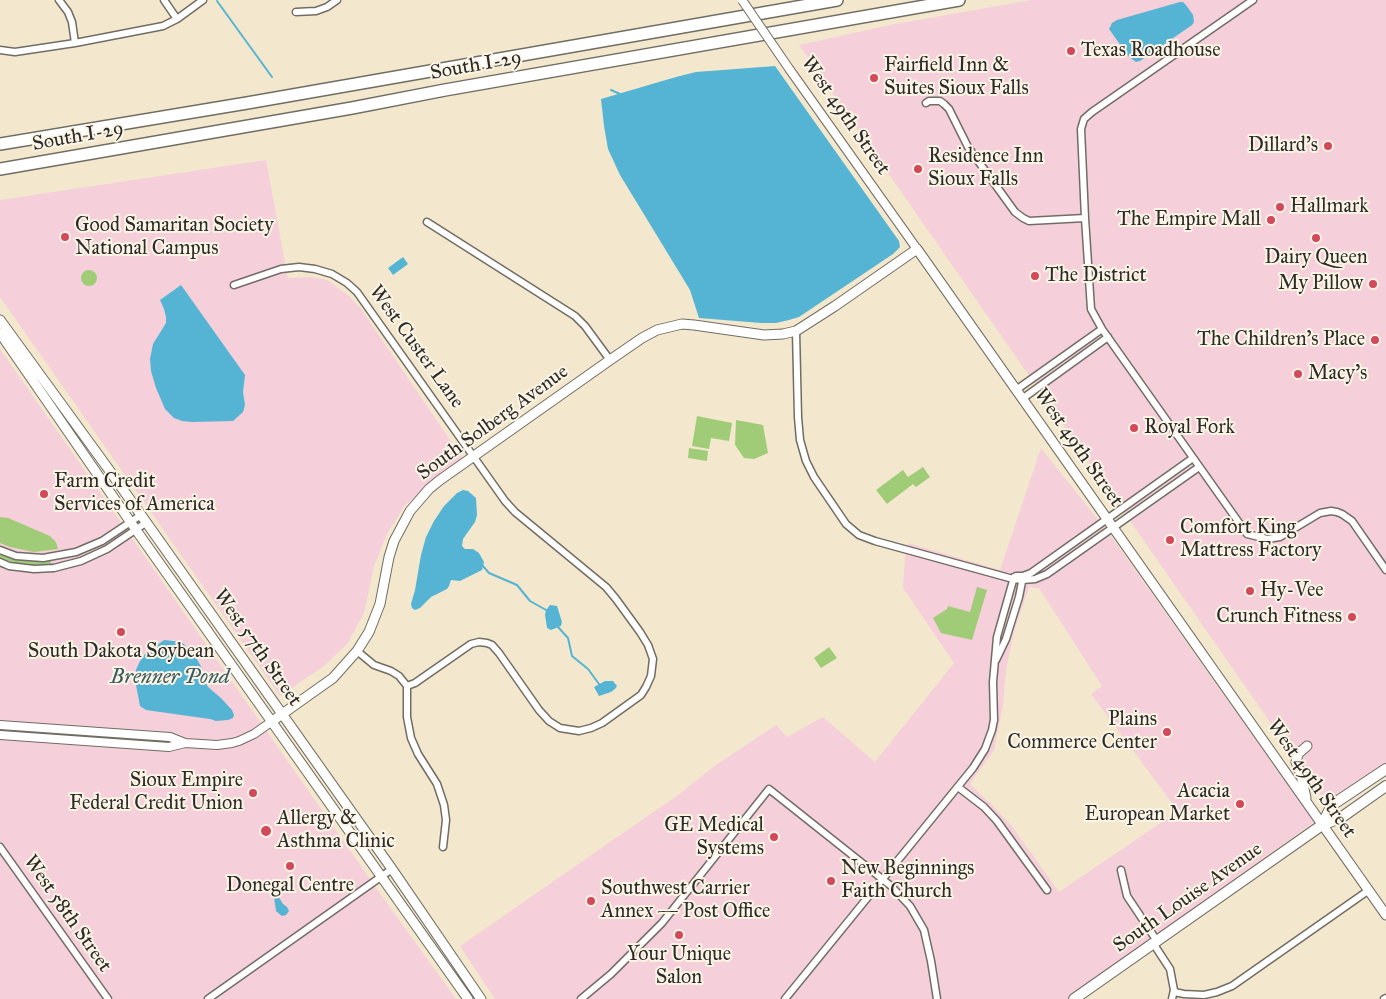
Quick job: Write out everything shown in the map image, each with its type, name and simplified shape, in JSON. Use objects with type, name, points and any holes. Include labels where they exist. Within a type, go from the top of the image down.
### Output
[{"type":"highway","name":"South I-29","points":[[0,144],[837,0]]},
{"type":"highway","name":"South I-29","points":[[0,169],[959,0]]},
{"type":"main road","name":"South Solberg Avenue","points":[[271,722],[333,678],[346,666],[357,651],[369,632],[380,604],[394,541],[415,505],[440,480],[610,360],[657,330],[676,325],[694,325],[764,335],[783,334],[796,330],[835,306],[917,248]]},
{"type":"main road","name":"West 49th Street","points":[[917,248],[1386,915]]},
{"type":"main road","name":"West 57th Street","points":[[0,320],[144,518],[392,869],[481,999]]},
{"type":"main road","name":"West 57th Street","points":[[0,333],[133,526],[468,999]]},
{"type":"main road","points":[[1307,746],[1298,754],[1296,762],[1307,803]]},
{"type":"main road","name":"South Louise Avenue","points":[[1322,825],[1332,805],[1386,769]]},
{"type":"main road","name":"South Louise Avenue","points":[[1074,999],[1322,825],[1342,817],[1386,786]]},
{"type":"street","points":[[59,0],[68,12],[72,22],[75,43]]},
{"type":"street","points":[[164,0],[177,19]]},
{"type":"street","points":[[0,50],[15,52],[75,43],[163,26],[177,19],[203,0]]},
{"type":"street","points":[[296,12],[316,11],[337,0]]},
{"type":"street","name":"West 49th Street","points":[[742,0],[917,248]]},
{"type":"street","points":[[1253,0],[1084,119],[1081,129],[1092,309],[1102,329],[1247,534],[1267,539],[1280,536],[1320,513],[1337,512],[1352,522],[1386,570]]},
{"type":"street","points":[[926,103],[940,101],[949,109],[968,147],[1015,212],[1023,218],[1029,221],[1085,218]]},
{"type":"street","points":[[427,222],[575,316],[586,326],[610,360]]},
{"type":"street","name":"West Custer Lane","points":[[234,285],[281,269],[300,267],[332,274],[357,292],[509,506],[596,578],[616,599],[648,645],[653,659],[652,676],[637,698],[602,724],[580,731],[560,728],[549,722],[499,653],[492,645],[487,643],[475,643],[467,646],[415,683],[407,686]]},
{"type":"street","points":[[1016,390],[1102,329]]},
{"type":"street","points":[[796,330],[798,417],[800,440],[804,454],[814,477],[846,524],[859,535],[875,541],[1011,578],[1035,579],[1046,574],[1199,467]]},
{"type":"street","points":[[1022,399],[1108,337]]},
{"type":"street","points":[[995,661],[1006,639],[1023,578],[1193,458]]},
{"type":"street","points":[[0,562],[9,566],[34,569],[54,568],[89,558],[107,549],[144,518]]},
{"type":"street","points":[[0,550],[16,556],[30,558],[56,556],[89,547],[133,526]]},
{"type":"street","points":[[785,999],[958,787],[986,749],[992,730],[994,709],[993,682],[997,637],[1011,578]]},
{"type":"street","points":[[357,651],[374,665],[399,676],[407,686],[407,717],[411,738],[418,754],[437,784],[444,805],[446,820],[444,847]]},
{"type":"street","name":"South Solberg Avenue","points":[[0,734],[169,747],[185,743],[217,745],[232,743],[254,734],[271,722]]},
{"type":"street","name":"South Solberg Avenue","points":[[0,725],[170,737],[185,743]]},
{"type":"street","points":[[958,787],[984,807],[997,821],[1047,890]]},
{"type":"street","points":[[581,999],[611,974],[662,923],[769,789],[883,879],[910,906],[924,930],[937,999]]},
{"type":"street","name":"West 58th Street","points":[[0,847],[108,999]]},
{"type":"street","points":[[208,999],[392,869]]},
{"type":"street","points":[[1121,870],[1127,896],[1170,969],[1173,979],[1173,996],[1218,992],[1232,986],[1369,890]]},
{"type":"shaded area","points":[[1031,0],[1386,0],[1386,762],[1327,804],[799,45],[890,25]]},
{"type":"shaded area","points":[[266,160],[288,278],[311,277],[327,280],[348,295],[361,309],[463,459],[404,506],[387,534],[374,566],[364,613],[347,644],[324,666],[280,696],[0,297],[0,200]]},
{"type":"shaded area","points":[[0,349],[379,892],[456,999],[0,999]]},
{"type":"shaded area","points":[[1041,448],[1111,536],[1314,822],[1067,999],[495,999],[460,946],[678,795],[716,765],[776,725],[787,737],[823,717],[875,762],[954,663],[903,588],[908,543],[1000,570]],"holes":[[[1029,587],[1039,588],[1102,686],[1091,694],[1178,811],[1059,892],[1011,825],[970,784],[994,750],[1003,706],[1006,670],[1014,632]]]},
{"type":"green space","points":[[89,270],[97,278],[89,286],[81,278]]},
{"type":"green space","points":[[697,416],[732,423],[729,441],[711,438],[709,449],[692,446]]},
{"type":"green space","points":[[736,420],[763,425],[768,453],[754,459],[744,458],[735,445]]},
{"type":"green space","points":[[689,448],[708,451],[707,461],[688,458]]},
{"type":"green space","points":[[923,467],[930,477],[916,487],[913,484],[887,504],[876,490],[903,470],[908,477]]},
{"type":"green space","points":[[0,517],[8,518],[50,536],[56,542],[58,549],[34,552],[0,543]]},
{"type":"green space","points":[[0,554],[22,560],[50,561],[52,565],[20,564],[0,559]]},
{"type":"green space","points":[[977,587],[987,590],[972,640],[941,633],[933,618],[947,609],[948,606],[970,612]]},
{"type":"green space","points":[[829,647],[837,658],[821,668],[814,658]]},
{"type":"water","points":[[1180,2],[1186,5],[1193,15],[1194,22],[1192,25],[1140,61],[1136,62],[1129,57],[1109,29],[1112,23],[1117,20]]},
{"type":"water","points":[[775,66],[899,241],[900,247],[893,254],[799,317],[776,323],[699,318],[690,290],[620,175],[608,149],[601,99],[696,72]]},
{"type":"water","points":[[403,257],[408,264],[393,275],[388,268]]},
{"type":"water","points":[[181,285],[245,375],[243,392],[245,405],[243,412],[233,421],[192,422],[174,418],[165,409],[156,388],[150,359],[153,344],[166,323],[164,309],[160,300]]},
{"type":"water","points":[[463,490],[468,491],[476,498],[477,515],[475,522],[463,539],[462,546],[465,549],[473,549],[479,553],[484,562],[482,570],[460,581],[451,580],[447,589],[431,597],[420,608],[415,610],[411,604],[426,537],[444,506],[457,493]]},
{"type":"water","points":[[550,605],[557,606],[562,622],[561,626],[551,630],[547,628],[545,615]]},
{"type":"water","name":"Brenner Pond","points":[[164,640],[182,642],[195,656],[202,668],[208,687],[232,710],[233,718],[216,721],[146,710],[140,706],[136,685],[136,670],[144,655]]},
{"type":"water","points":[[605,681],[613,681],[617,686],[611,692],[599,696],[594,687]]},
{"type":"water","points":[[275,896],[278,896],[287,907],[289,911],[286,915],[282,916],[276,911]]},
{"type":"waterway","points":[[217,1],[272,77]]},
{"type":"waterway","points":[[611,90],[620,94]]},
{"type":"waterway","points":[[483,566],[489,573],[517,585],[530,601],[546,610]]},
{"type":"waterway","points":[[558,627],[568,638],[572,656],[588,669],[599,684]]},
{"type":"place","name":"Texas Roadhouse","points":[[1071,51]]},
{"type":"place","name":"Fairfield Inn & Suites Sioux Falls","points":[[874,78]]},
{"type":"place","name":"Dillard's","points":[[1328,146]]},
{"type":"place","name":"Residence Inn Sioux Falls","points":[[918,169]]},
{"type":"place","name":"Hallmark","points":[[1280,207]]},
{"type":"place","name":"The Empire Mall","points":[[1271,220]]},
{"type":"place","name":"Good Samaritan Society National Campus","points":[[65,237]]},
{"type":"place","name":"Dairy Queen","points":[[1316,238]]},
{"type":"place","name":"The District","points":[[1035,276]]},
{"type":"place","name":"My Pillow","points":[[1373,284]]},
{"type":"place","name":"The Children's Place","points":[[1375,340]]},
{"type":"place","name":"Macy's","points":[[1298,374]]},
{"type":"place","name":"Royal Fork","points":[[1134,428]]},
{"type":"place","name":"Farm Credit Services of America","points":[[44,494]]},
{"type":"place","name":"Comfort King Mattress Factory","points":[[1170,540]]},
{"type":"place","name":"Hy-Vee","points":[[1250,591]]},
{"type":"place","name":"Crunch Fitness","points":[[1352,617]]},
{"type":"place","name":"South Dakota Soybean","points":[[121,632]]},
{"type":"place","name":"Plains Commerce Center","points":[[1167,732]]},
{"type":"place","name":"Sioux Empire Federal Credit Union","points":[[253,793]]},
{"type":"place","name":"Acacia European Market","points":[[1240,804]]},
{"type":"place","name":"Allergy & Asthma Clinic","points":[[266,831]]},
{"type":"place","name":"GE Medical Systems","points":[[774,837]]},
{"type":"place","name":"Donegal Centre","points":[[290,866]]},
{"type":"place","name":"New Beginnings Faith Church","points":[[831,881]]},
{"type":"place","name":"Southwest Carrier Annex — Post Office","points":[[591,901]]},
{"type":"place","name":"Your Unique Salon","points":[[679,935]]}]
